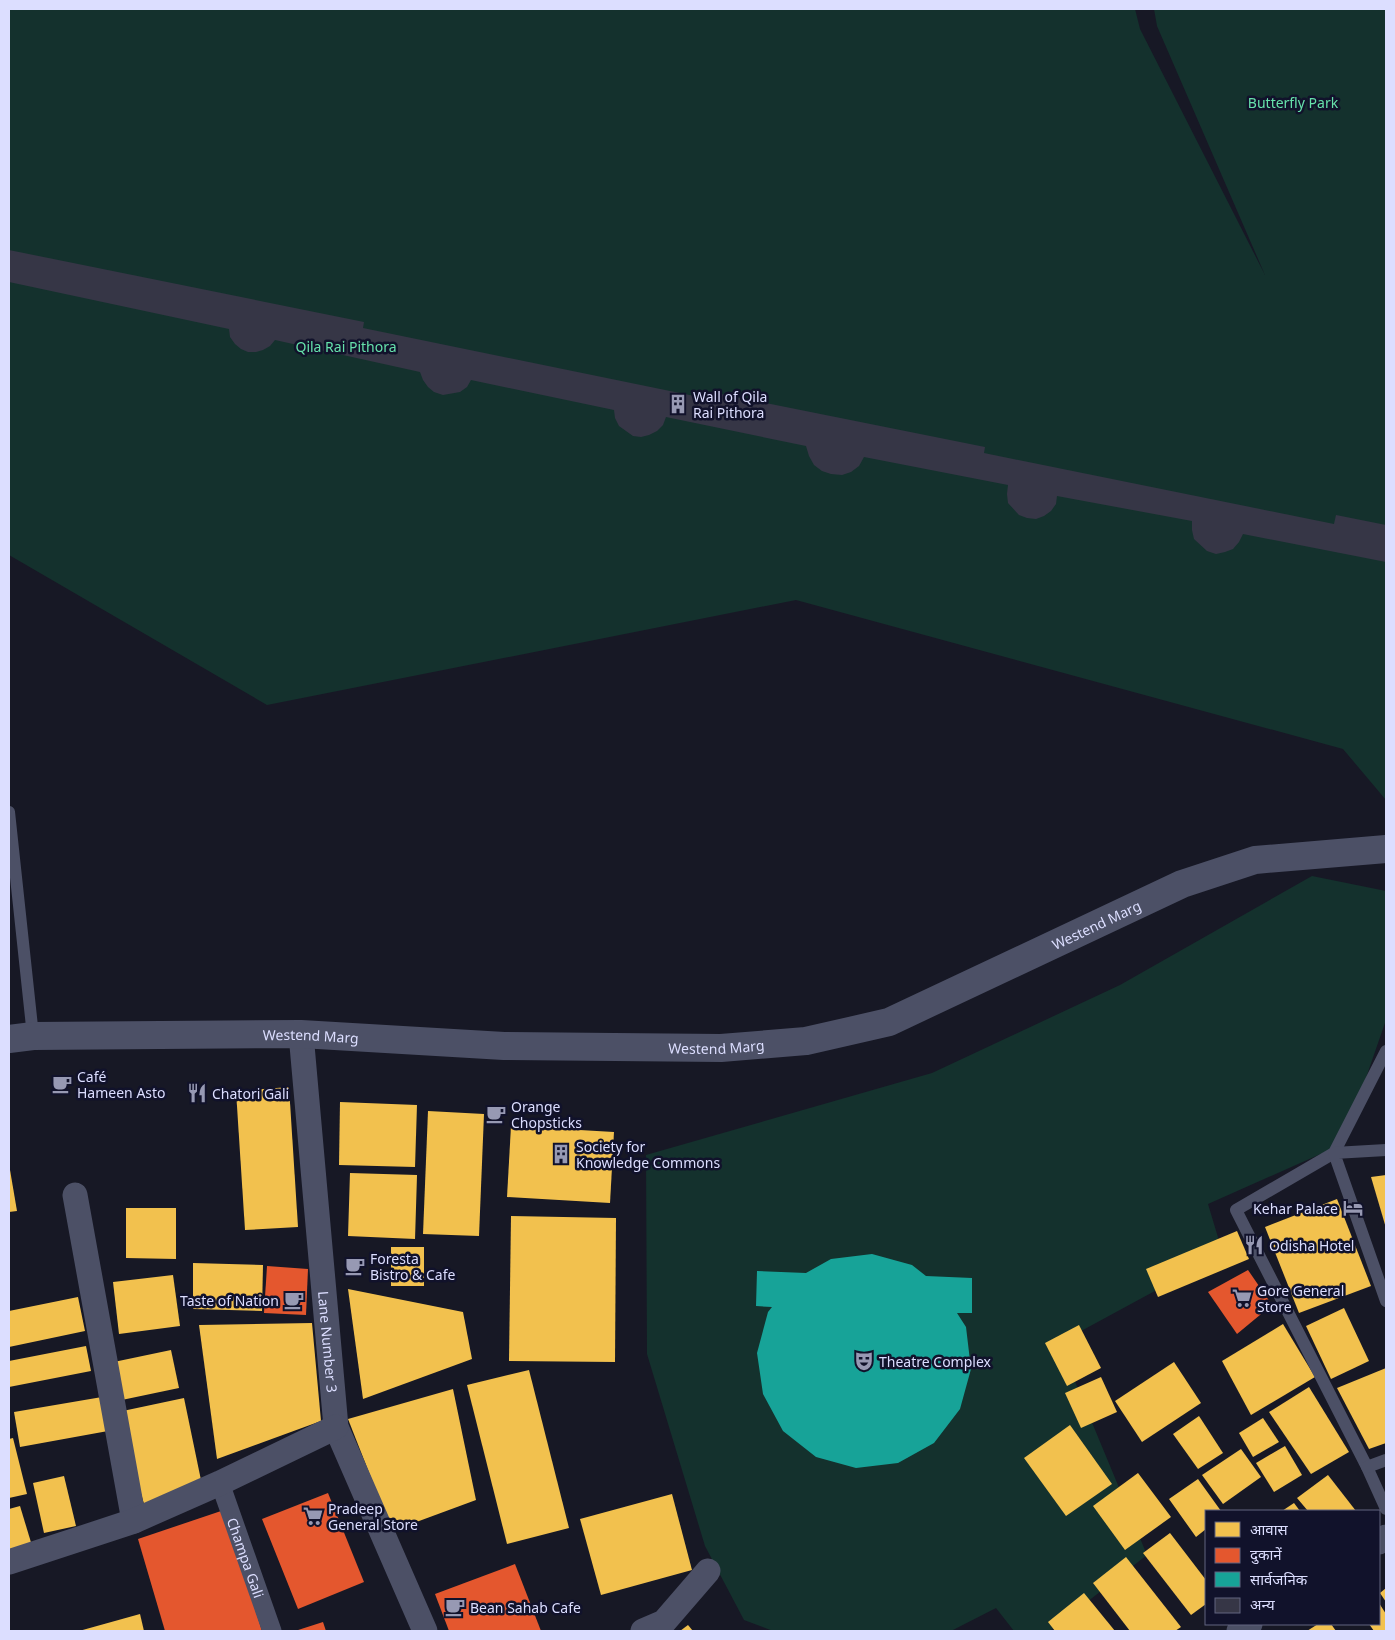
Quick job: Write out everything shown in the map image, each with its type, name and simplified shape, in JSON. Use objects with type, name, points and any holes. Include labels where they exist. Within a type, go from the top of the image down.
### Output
[{"type":"street","name":"Westend Marg","points":[[21,1038],[301,1034],[504,1046],[721,1048],[806,1041],[889,1022],[1182,884],[1255,860],[1386,849]]},
{"type":"street","name":"Lane Number 3","points":[[301,1034],[336,1426],[424,1631]]},
{"type":"street","points":[[75,1195],[134,1521]]},
{"type":"street","points":[[9,1562],[134,1521],[220,1483],[336,1426]]},
{"type":"street","name":"Champa Gali","points":[[220,1483],[272,1631]]},
{"type":"street","points":[[643,1631],[664,1622],[708,1571]]},
{"type":"lane","points":[[9,812],[21,1038]]},
{"type":"lane","points":[[1386,1051],[1334,1152],[1386,1301]]},
{"type":"lane","points":[[1386,1150],[1334,1152],[1236,1210],[1368,1467],[1386,1509]]},
{"type":"lane","points":[[1368,1467],[1386,1460]]},
{"type":"green space","name":"Qila Rai Pithora","points":[[9,9],[1135,9],[1140,29],[1265,275],[1157,26],[1154,9],[1386,9],[1386,800],[1343,749],[796,600],[267,705],[9,555]]},
{"type":"green space","points":[[1312,876],[1386,891],[1386,1020],[1343,1144],[1208,1204],[1223,1254],[1059,1343],[1147,1555],[1050,1631],[1014,1631],[996,1608],[951,1631],[773,1631],[744,1620],[705,1546],[647,1354],[646,1155],[932,1073],[1120,985]]},
{"type":"building: आवास","points":[[289,1087],[298,1227],[245,1230],[236,1091]]},
{"type":"building: आवास","points":[[340,1102],[417,1105],[415,1167],[339,1165]]},
{"type":"building: आवास","points":[[428,1111],[484,1114],[479,1236],[423,1234]]},
{"type":"building: आवास","name":"Society for Knowledge Commons","points":[[511,1126],[614,1132],[610,1203],[507,1197]]},
{"type":"building: आवास","points":[[9,1164],[17,1211],[9,1212]]},
{"type":"building: आवास","points":[[350,1173],[417,1175],[415,1239],[348,1236]]},
{"type":"building: आवास","points":[[1386,1175],[1386,1228],[1371,1177]]},
{"type":"building: आवास","points":[[1337,1199],[1371,1286],[1299,1313],[1265,1227]]},
{"type":"building: आवास","points":[[126,1208],[176,1208],[176,1259],[126,1258]]},
{"type":"building: आवास","points":[[511,1216],[616,1218],[615,1362],[509,1361]]},
{"type":"building: आवास","points":[[1237,1231],[1249,1259],[1158,1297],[1146,1269]]},
{"type":"building: आवास","points":[[391,1247],[424,1247],[424,1286],[391,1286]]},
{"type":"building: आवास","points":[[193,1263],[263,1265],[262,1311],[193,1309]]},
{"type":"building: आवास","points":[[173,1275],[180,1326],[119,1334],[113,1282]]},
{"type":"building: आवास","points":[[348,1289],[463,1312],[472,1359],[363,1399]]},
{"type":"building: आवास","points":[[78,1297],[85,1331],[9,1347],[9,1311]]},
{"type":"building: आवास","points":[[1344,1308],[1369,1361],[1331,1379],[1306,1326]]},
{"type":"building: आवास","points":[[312,1323],[321,1421],[217,1459],[199,1325]]},
{"type":"building: आवास","points":[[1283,1324],[1315,1377],[1251,1415],[1222,1361]]},
{"type":"building: आवास","points":[[1079,1325],[1101,1368],[1067,1386],[1045,1343]]},
{"type":"building: आवास","points":[[86,1346],[91,1371],[9,1387],[9,1361]]},
{"type":"building: आवास","points":[[171,1350],[179,1388],[117,1401],[109,1363]]},
{"type":"building: आवास","points":[[1174,1362],[1201,1403],[1142,1442],[1115,1401]]},
{"type":"building: आवास","points":[[1386,1368],[1386,1443],[1369,1449],[1337,1388]]},
{"type":"building: आवास","points":[[529,1370],[569,1528],[507,1544],[467,1385]]},
{"type":"building: आवास","points":[[1101,1377],[1117,1412],[1081,1428],[1065,1393]]},
{"type":"building: आवास","points":[[1309,1387],[1349,1452],[1311,1474],[1269,1412]]},
{"type":"building: आवास","points":[[453,1389],[476,1500],[392,1531],[348,1419]]},
{"type":"building: आवास","points":[[102,1397],[108,1431],[20,1447],[14,1412]]},
{"type":"building: आवास","points":[[184,1398],[202,1485],[144,1504],[118,1412]]},
{"type":"building: आवास","points":[[1199,1416],[1223,1453],[1198,1469],[1173,1434]]},
{"type":"building: आवास","points":[[1263,1418],[1279,1442],[1253,1457],[1239,1433]]},
{"type":"building: आवास","points":[[1070,1425],[1112,1484],[1066,1516],[1024,1458]]},
{"type":"building: आवास","points":[[13,1438],[27,1494],[9,1498],[9,1439]]},
{"type":"building: आवास","points":[[1285,1446],[1302,1475],[1274,1492],[1256,1463]]},
{"type":"building: आवास","points":[[1241,1449],[1261,1477],[1223,1504],[1202,1475]]},
{"type":"building: आवास","points":[[1138,1473],[1171,1517],[1125,1550],[1093,1506]]},
{"type":"building: आवास","points":[[1328,1475],[1355,1510],[1307,1510],[1297,1498]]},
{"type":"building: आवास","points":[[64,1476],[76,1526],[44,1533],[33,1483]]},
{"type":"building: आवास","points":[[1198,1479],[1220,1510],[1205,1510],[1205,1530],[1196,1537],[1169,1499]]},
{"type":"building: आवास","points":[[672,1494],[692,1570],[601,1595],[580,1519]]},
{"type":"building: आवास","points":[[1294,1503],[1299,1510],[1284,1510]]},
{"type":"building: आवास","points":[[20,1506],[33,1549],[9,1557],[9,1509]]},
{"type":"building: आवास","points":[[1170,1533],[1205,1579],[1205,1605],[1191,1615],[1143,1553]]},
{"type":"building: आवास","points":[[1126,1557],[1181,1627],[1175,1631],[1130,1631],[1093,1583]]},
{"type":"building: आवास","points":[[1386,1588],[1386,1602],[1380,1593]]},
{"type":"building: आवास","points":[[1084,1593],[1115,1631],[1055,1631],[1048,1622]]},
{"type":"building: आवास","points":[[1380,1605],[1386,1614],[1386,1631],[1374,1631],[1370,1625],[1380,1625]]},
{"type":"building: आवास","points":[[140,1614],[144,1631],[79,1631]]},
{"type":"building: आवास","points":[[688,1625],[693,1631],[680,1631]]},
{"type":"building: आवास","points":[[1316,1625],[1332,1625],[1336,1631],[1307,1631]]},
{"type":"building: दुकानें","points":[[267,1266],[308,1269],[306,1315],[264,1313]]},
{"type":"building: दुकानें","points":[[1248,1270],[1272,1305],[1237,1334],[1208,1292]]},
{"type":"building: दुकानें","points":[[328,1493],[364,1582],[298,1609],[262,1519]]},
{"type":"building: दुकानें","points":[[224,1510],[262,1631],[165,1631],[138,1539]]},
{"type":"building: दुकानें","points":[[515,1564],[541,1631],[449,1631],[435,1594]]},
{"type":"building: दुकानें","points":[[323,1622],[326,1631],[295,1631]]},
{"type":"building: सार्वजनिक","name":"Theatre Complex","points":[[872,1254],[912,1265],[926,1276],[972,1278],[972,1313],[957,1313],[966,1327],[971,1369],[960,1409],[934,1443],[898,1463],[856,1468],[816,1457],[783,1431],[763,1394],[757,1353],[768,1312],[772,1307],[756,1306],[757,1271],[806,1273],[831,1259]]},
{"type":"building: अन्य","name":"Wall of Qila Rai Pithora","points":[[9,250],[364,322],[363,328],[709,399],[711,392],[985,447],[984,453],[1334,524],[1336,515],[1386,525],[1386,562],[1243,534],[1233,549],[1216,554],[1207,551],[1194,539],[1192,521],[1057,496],[1056,504],[1051,511],[1036,519],[1027,518],[1019,515],[1008,503],[1008,485],[864,457],[859,466],[851,472],[842,475],[831,474],[822,471],[814,465],[806,446],[666,417],[663,425],[657,431],[641,437],[633,436],[619,426],[614,410],[471,380],[467,387],[460,392],[443,395],[434,392],[428,387],[420,372],[275,340],[263,350],[248,352],[235,344],[230,337],[229,329],[9,282]]},
{"type":"place","name":"Wall of Qila Rai Pithora","points":[[678,404]]},
{"type":"place","name":"Café Hameen Asto","points":[[62,1084]]},
{"type":"place","name":"Chatori Gali","points":[[197,1093]]},
{"type":"place","name":"Orange Chopsticks","points":[[496,1114]]},
{"type":"place","name":"Society for Knowledge Commons","points":[[561,1154]]},
{"type":"place","name":"Kehar Palace","points":[[1353,1208]]},
{"type":"place","name":"Odisha Hotel","points":[[1254,1245]]},
{"type":"place","name":"Foresta Bistro & Cafe","points":[[355,1266]]},
{"type":"place","name":"Gore General Store","points":[[1242,1298]]},
{"type":"place","name":"Taste of Nation","points":[[294,1300]]},
{"type":"place","name":"Theatre Complex","points":[[864,1361]]},
{"type":"place","name":"Pradeep General Store","points":[[313,1516]]},
{"type":"place","name":"Bean Sahab Cafe","points":[[455,1607]]},
{"type":"park label","name":"Butterfly Park","points":[[1293,102]]}]
